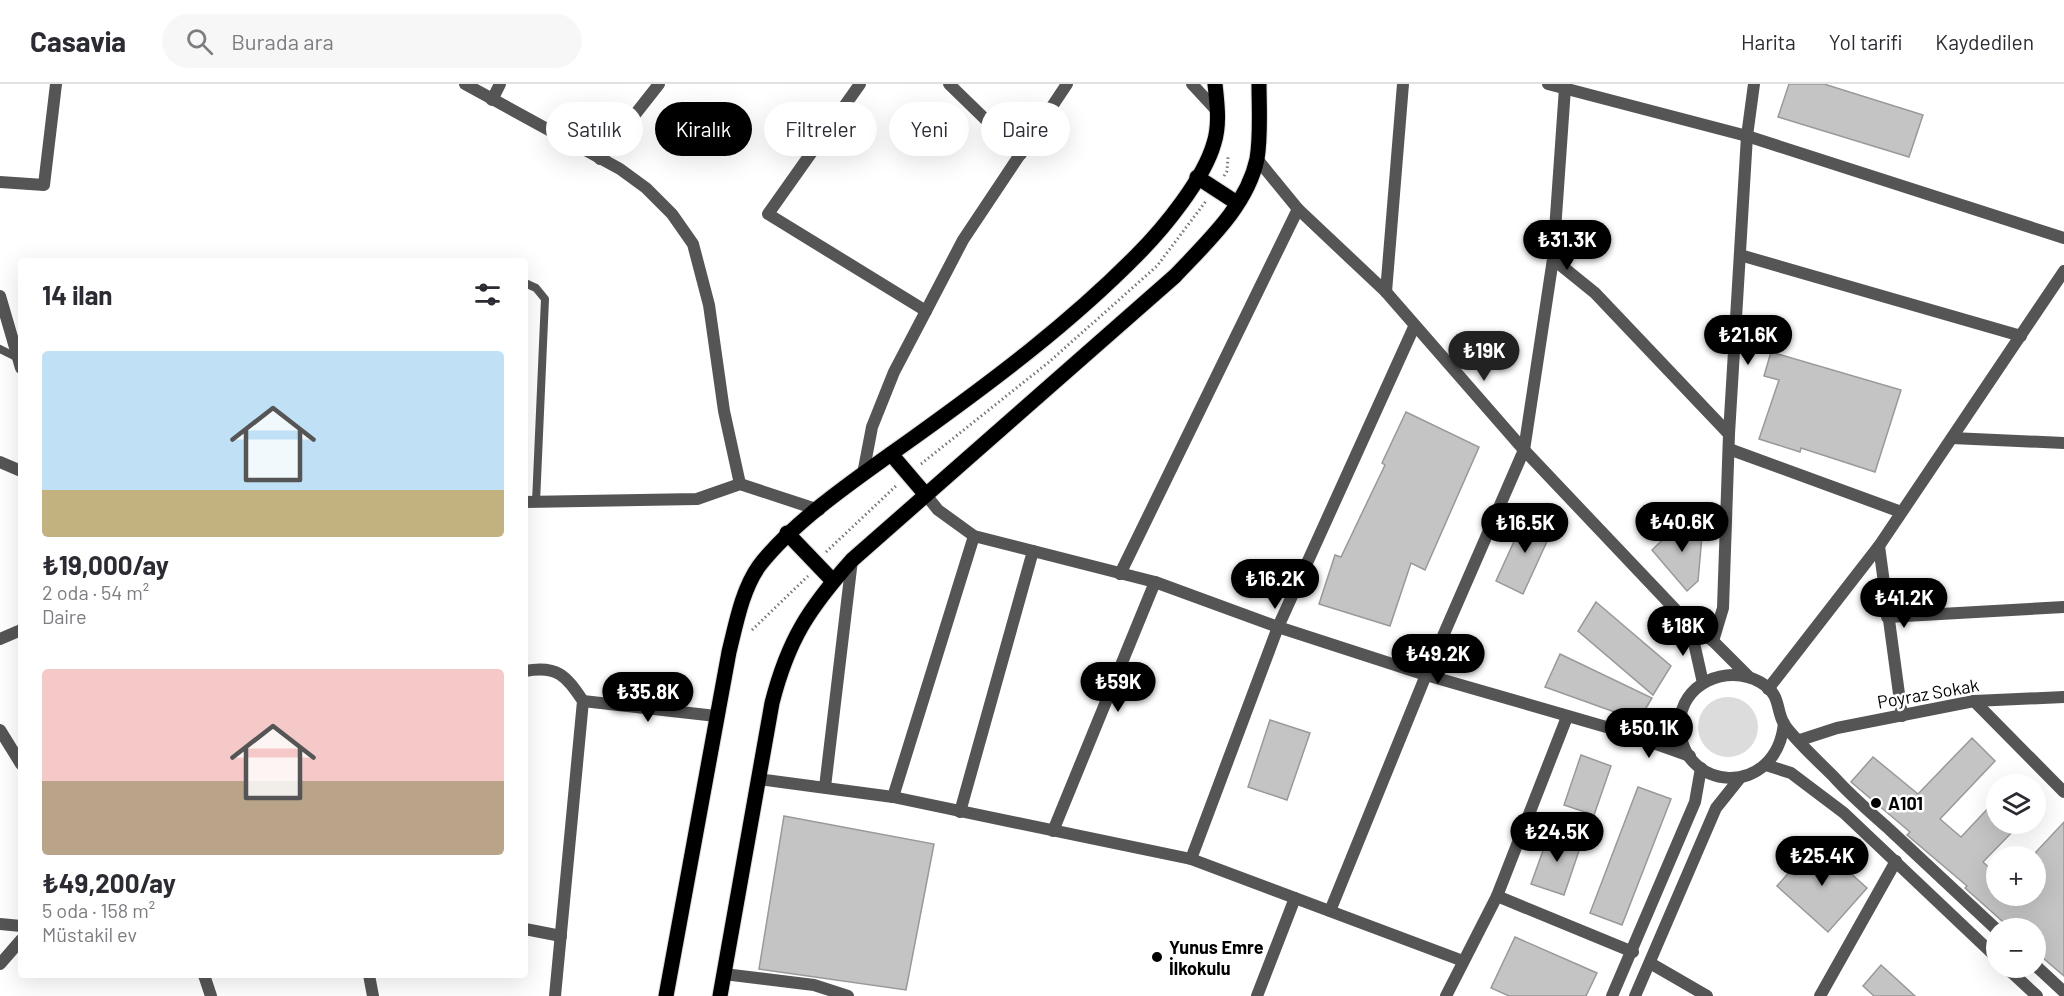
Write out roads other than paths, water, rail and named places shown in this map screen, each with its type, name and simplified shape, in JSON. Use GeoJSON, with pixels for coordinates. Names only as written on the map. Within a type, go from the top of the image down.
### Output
{"type":"FeatureCollection","features":[{"type":"Feature","properties":{"kind":"main road"},"geometry":{"type":"LineString","coordinates":[[666,996],[716,716],[739,611],[758,568],[788,533],[863,474],[1018,362],[1104,289],[1161,231],[1197,177],[1214,143],[1217,111],[1215,84]]}},
{"type":"Feature","properties":{"kind":"main road"},"geometry":{"type":"LineString","coordinates":[[720,996],[779,674],[804,620],[852,560],[1175,276],[1222,226],[1237,203],[1257,159],[1259,84]]}},
{"type":"Feature","properties":{"kind":"main road"},"geometry":{"type":"LineString","coordinates":[[1197,177],[1237,203]]}},
{"type":"Feature","properties":{"kind":"main road"},"geometry":{"type":"LineString","coordinates":[[891,454],[926,495]]}},
{"type":"Feature","properties":{"kind":"main road"},"geometry":{"type":"LineString","coordinates":[[788,533],[833,581]]}},
{"type":"Feature","properties":{"kind":"street"},"geometry":{"type":"LineString","coordinates":[[0,182],[44,185],[56,84]]}},
{"type":"Feature","properties":{"kind":"street"},"geometry":{"type":"LineString","coordinates":[[465,84],[600,159],[646,188],[672,214],[693,244],[709,304],[724,411],[740,484]]}},
{"type":"Feature","properties":{"kind":"street"},"geometry":{"type":"LineString","coordinates":[[492,99],[500,84]]}},
{"type":"Feature","properties":{"kind":"street"},"geometry":{"type":"LineString","coordinates":[[600,159],[659,84]]}},
{"type":"Feature","properties":{"kind":"street"},"geometry":{"type":"LineString","coordinates":[[860,84],[768,214],[926,310]]}},
{"type":"Feature","properties":{"kind":"street"},"geometry":{"type":"LineString","coordinates":[[949,84],[981,115]]}},
{"type":"Feature","properties":{"kind":"street"},"geometry":{"type":"LineString","coordinates":[[1055,102],[1067,84]]}},
{"type":"Feature","properties":{"kind":"street"},"geometry":{"type":"LineString","coordinates":[[1192,84],[1217,111]]}},
{"type":"Feature","properties":{"kind":"street"},"geometry":{"type":"LineString","coordinates":[[1386,292],[1404,84]]}},
{"type":"Feature","properties":{"kind":"street"},"geometry":{"type":"LineString","coordinates":[[1548,84],[1747,136],[2064,238]]}},
{"type":"Feature","properties":{"kind":"street"},"geometry":{"type":"LineString","coordinates":[[1713,641],[1723,608],[1729,434],[1747,136],[1754,84]]}},
{"type":"Feature","properties":{"kind":"street"},"geometry":{"type":"LineString","coordinates":[[1330,911],[1426,675],[1524,450],[1553,259],[1565,88]]}},
{"type":"Feature","properties":{"kind":"street"},"geometry":{"type":"LineString","coordinates":[[863,474],[872,427],[894,372],[963,240],[1020,156]]}},
{"type":"Feature","properties":{"kind":"street"},"geometry":{"type":"LineString","coordinates":[[1257,159],[1298,209],[1386,292],[1414,327],[1524,450],[1690,625],[1713,641],[1748,676],[1768,689],[1781,708],[1784,723],[1782,738],[1776,753],[1754,774],[1740,778],[1723,778],[1701,768],[1690,756],[1681,737],[1681,717],[1691,693],[1703,682],[1717,676],[1733,674],[1748,676]]}},
{"type":"Feature","properties":{"kind":"street"},"geometry":{"type":"LineString","coordinates":[[1120,574],[1298,209]]}},
{"type":"Feature","properties":{"kind":"street"},"geometry":{"type":"LineString","coordinates":[[1740,255],[2020,336]]}},
{"type":"Feature","properties":{"kind":"street"},"geometry":{"type":"LineString","coordinates":[[1553,259],[1595,293],[1729,434]]}},
{"type":"Feature","properties":{"kind":"street"},"geometry":{"type":"LineString","coordinates":[[1768,689],[1879,546],[2064,272]]}},
{"type":"Feature","properties":{"kind":"street"},"geometry":{"type":"LineString","coordinates":[[0,296],[18,359]]}},
{"type":"Feature","properties":{"kind":"street"},"geometry":{"type":"LineString","coordinates":[[1191,859],[1278,627],[1414,327]]}},
{"type":"Feature","properties":{"kind":"street"},"geometry":{"type":"LineString","coordinates":[[1952,438],[2064,443]]}},
{"type":"Feature","properties":{"kind":"street"},"geometry":{"type":"LineString","coordinates":[[1729,449],[1901,512]]}},
{"type":"Feature","properties":{"kind":"street"},"geometry":{"type":"LineString","coordinates":[[0,462],[18,470]]}},
{"type":"Feature","properties":{"kind":"street"},"geometry":{"type":"LineString","coordinates":[[531,502],[697,499],[740,484],[819,510]]}},
{"type":"Feature","properties":{"kind":"street"},"geometry":{"type":"LineString","coordinates":[[926,495],[938,510],[974,536],[1155,582],[1278,627],[1426,675],[1620,731],[1690,756]]}},
{"type":"Feature","properties":{"kind":"street"},"geometry":{"type":"LineString","coordinates":[[893,797],[974,536]]}},
{"type":"Feature","properties":{"kind":"street"},"geometry":{"type":"LineString","coordinates":[[1879,546],[1902,716]]}},
{"type":"Feature","properties":{"kind":"street"},"geometry":{"type":"LineString","coordinates":[[960,812],[1033,551]]}},
{"type":"Feature","properties":{"kind":"street"},"geometry":{"type":"LineString","coordinates":[[825,787],[852,560]]}},
{"type":"Feature","properties":{"kind":"street"},"geometry":{"type":"LineString","coordinates":[[1053,831],[1155,582]]}},
{"type":"Feature","properties":{"kind":"street"},"geometry":{"type":"LineString","coordinates":[[1887,617],[2064,607]]}},
{"type":"Feature","properties":{"kind":"street"},"geometry":{"type":"LineString","coordinates":[[1690,625],[1703,682]]}},
{"type":"Feature","properties":{"kind":"street"},"geometry":{"type":"LineString","coordinates":[[0,639],[18,631]]}},
{"type":"Feature","properties":{"kind":"street"},"geometry":{"type":"LineString","coordinates":[[528,670],[543,668],[566,676],[583,701],[555,996]]}},
{"type":"Feature","properties":{"kind":"street","name":"Poyraz Sokak"},"geometry":{"type":"LineString","coordinates":[[1800,740],[1837,728],[1974,700],[2064,697]]}},
{"type":"Feature","properties":{"kind":"street"},"geometry":{"type":"LineString","coordinates":[[1974,700],[2064,792]]}},
{"type":"Feature","properties":{"kind":"street"},"geometry":{"type":"LineString","coordinates":[[583,701],[716,716]]}},
{"type":"Feature","properties":{"kind":"street"},"geometry":{"type":"LineString","coordinates":[[1446,996],[1497,896],[1567,717]]}},
{"type":"Feature","properties":{"kind":"street"},"geometry":{"type":"LineString","coordinates":[[1620,731],[1681,717]]}},
{"type":"Feature","properties":{"kind":"street"},"geometry":{"type":"LineString","coordinates":[[1784,723],[1836,780],[1986,920]]}},
{"type":"Feature","properties":{"kind":"street"},"geometry":{"type":"LineString","coordinates":[[0,730],[18,759]]}},
{"type":"Feature","properties":{"kind":"street"},"geometry":{"type":"LineString","coordinates":[[1766,765],[1791,774],[1844,813],[1986,947]]}},
{"type":"Feature","properties":{"kind":"street"},"geometry":{"type":"LineString","coordinates":[[1612,996],[1633,952],[1695,802],[1701,768]]}},
{"type":"Feature","properties":{"kind":"street"},"geometry":{"type":"LineString","coordinates":[[1635,996],[1716,808],[1740,778]]}},
{"type":"Feature","properties":{"kind":"street"},"geometry":{"type":"LineString","coordinates":[[758,779],[893,797],[1191,859],[1463,961]]}},
{"type":"Feature","properties":{"kind":"street"},"geometry":{"type":"LineString","coordinates":[[1820,996],[1896,861]]}},
{"type":"Feature","properties":{"kind":"street"},"geometry":{"type":"LineString","coordinates":[[1497,896],[1633,952]]}},
{"type":"Feature","properties":{"kind":"street"},"geometry":{"type":"LineString","coordinates":[[1257,996],[1295,898]]}},
{"type":"Feature","properties":{"kind":"street"},"geometry":{"type":"LineString","coordinates":[[0,924],[18,926]]}},
{"type":"Feature","properties":{"kind":"street"},"geometry":{"type":"LineString","coordinates":[[528,930],[561,936]]}},
{"type":"Feature","properties":{"kind":"street"},"geometry":{"type":"LineString","coordinates":[[0,964],[18,943]]}},
{"type":"Feature","properties":{"kind":"street"},"geometry":{"type":"LineString","coordinates":[[1650,963],[1707,996]]}},
{"type":"Feature","properties":{"kind":"street"},"geometry":{"type":"LineString","coordinates":[[724,974],[814,985],[848,996]]}},
{"type":"Feature","properties":{"kind":"street"},"geometry":{"type":"LineString","coordinates":[[2046,975],[2064,992]]}},
{"type":"Feature","properties":{"kind":"street"},"geometry":{"type":"LineString","coordinates":[[209,978],[211,996]]}},
{"type":"Feature","properties":{"kind":"street"},"geometry":{"type":"LineString","coordinates":[[370,978],[373,996]]}},
{"type":"Feature","properties":{"kind":"street"},"geometry":{"type":"LineString","coordinates":[[2018,978],[2037,996]]}},
{"type":"Feature","properties":{"kind":"lane"},"geometry":{"type":"LineString","coordinates":[[528,284],[536,288],[545,299],[531,502]]}},
{"type":"Feature","properties":{"kind":"lane"},"geometry":{"type":"LineString","coordinates":[[0,349],[18,362]]}},
{"type":"Feature","properties":{"kind":"place","name":"A101"},"geometry":{"type":"Point","coordinates":[1876,803]}},
{"type":"Feature","properties":{"kind":"place","name":"Yunus Emre İlkokulu"},"geometry":{"type":"Point","coordinates":[1157,957]}}]}
